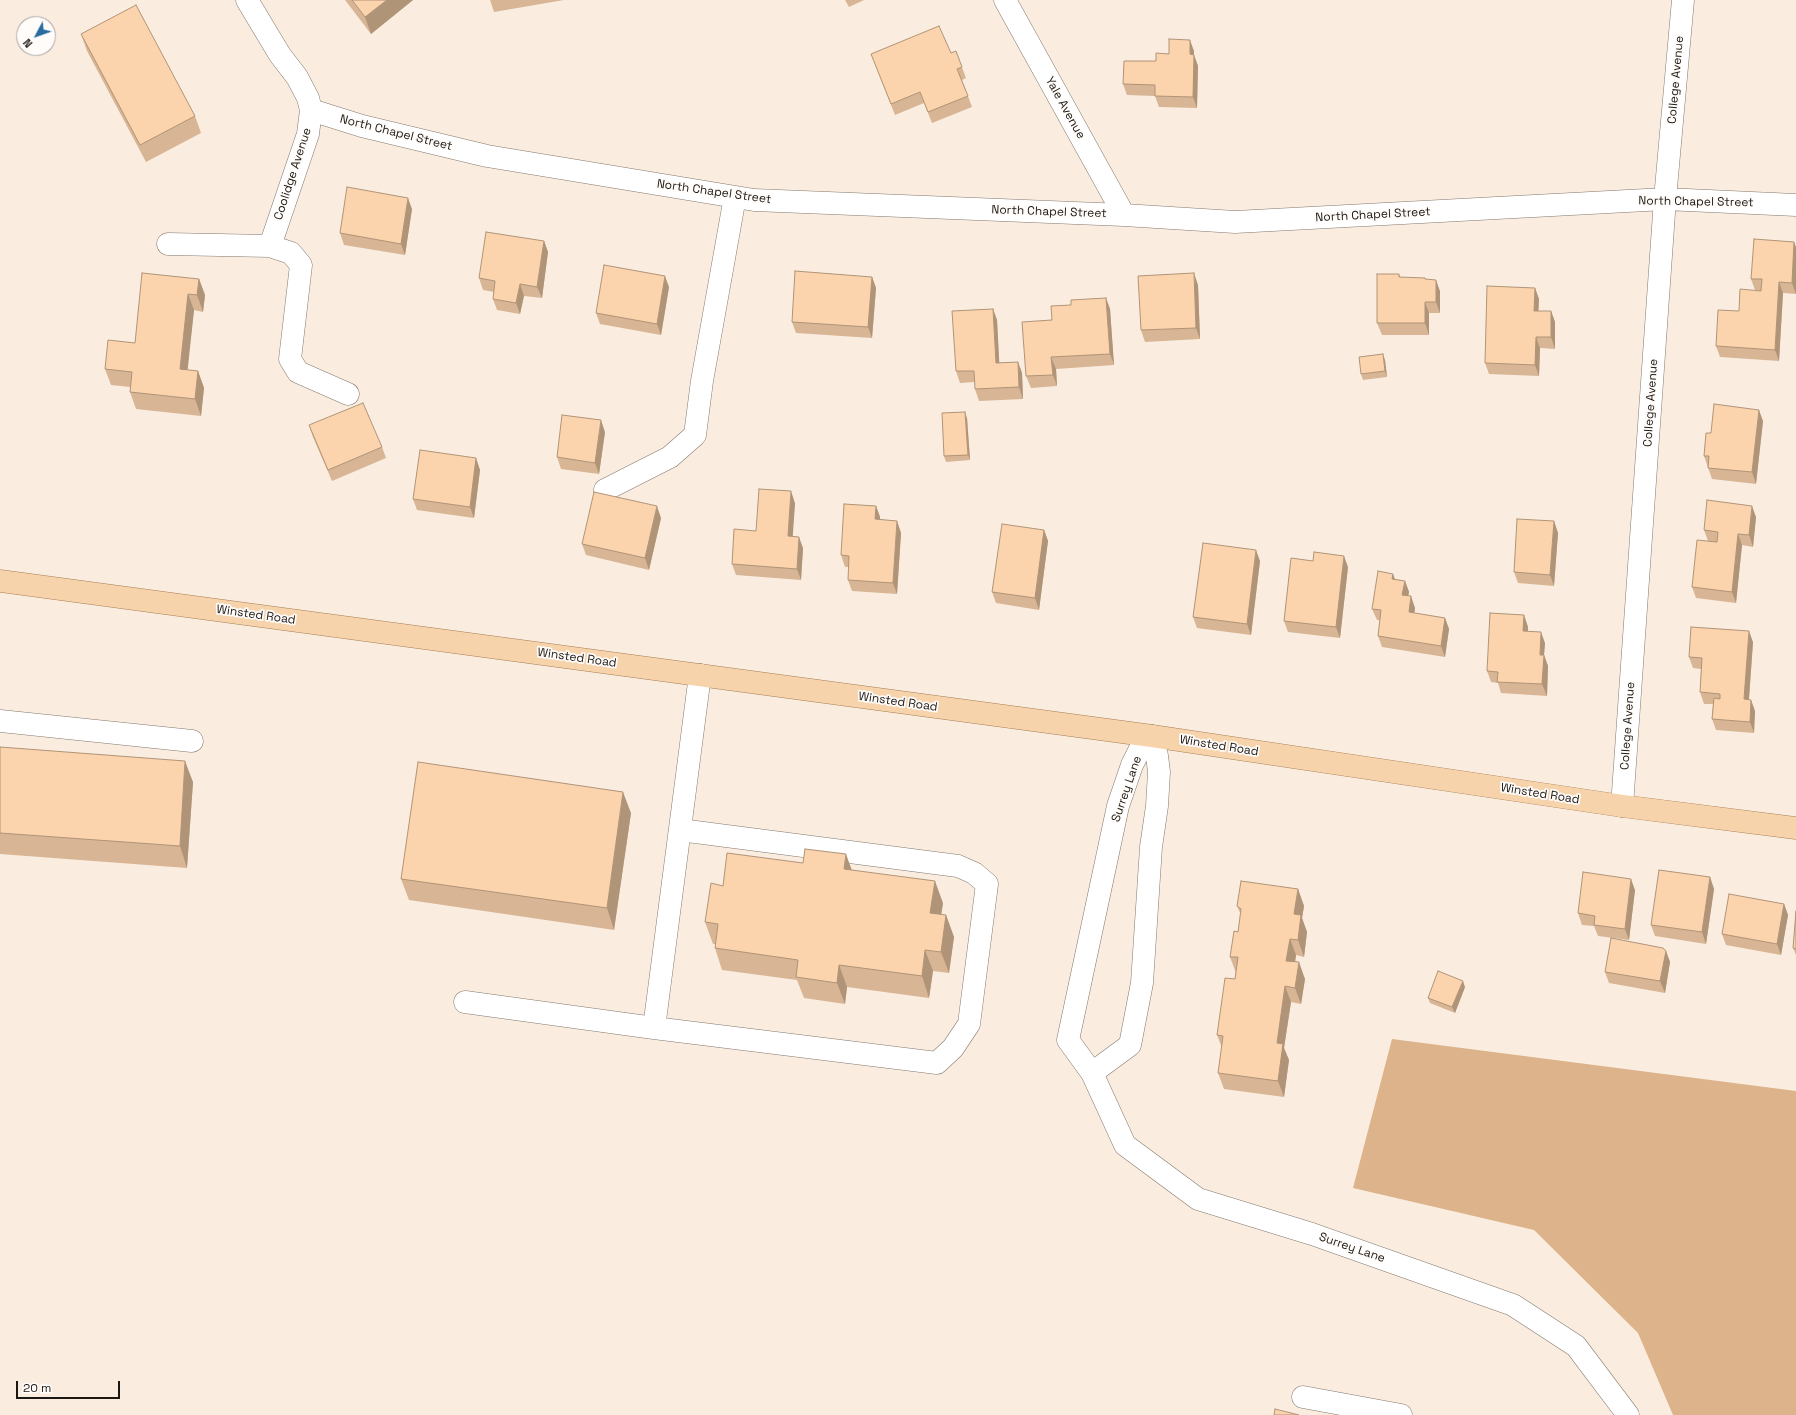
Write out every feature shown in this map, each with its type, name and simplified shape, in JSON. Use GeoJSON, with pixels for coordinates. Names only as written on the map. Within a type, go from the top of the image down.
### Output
{"type":"FeatureCollection","features":[{"type":"Feature","properties":{"kind":"main road","name":"Winsted Road"},"geometry":{"type":"LineString","coordinates":[[0,581],[1152,736],[1622,806],[1796,828]]}},
{"type":"Feature","properties":{"kind":"street","name":"Coolidge Avenue"},"geometry":{"type":"LineString","coordinates":[[247,0],[280,55],[297,77],[308,98],[311,110],[308,134],[270,246]]}},
{"type":"Feature","properties":{"kind":"street","name":"Yale Avenue"},"geometry":{"type":"LineString","coordinates":[[1005,0],[1124,215]]}},
{"type":"Feature","properties":{"kind":"street","name":"College Avenue"},"geometry":{"type":"LineString","coordinates":[[1622,806],[1665,199],[1683,0]]}},
{"type":"Feature","properties":{"kind":"street","name":"North Chapel Street"},"geometry":{"type":"LineString","coordinates":[[311,110],[362,126],[487,156],[754,200],[1124,215],[1235,222],[1665,199],[1796,205]]}},
{"type":"Feature","properties":{"kind":"street"},"geometry":{"type":"LineString","coordinates":[[605,490],[670,457],[695,435],[702,381],[735,197]]}},
{"type":"Feature","properties":{"kind":"street"},"geometry":{"type":"LineString","coordinates":[[168,244],[270,246],[291,253],[300,266],[290,359],[298,372],[348,394]]}},
{"type":"Feature","properties":{"kind":"street"},"geometry":{"type":"LineString","coordinates":[[654,1028],[700,675]]}},
{"type":"Feature","properties":{"kind":"street"},"geometry":{"type":"LineString","coordinates":[[0,721],[192,741]]}},
{"type":"Feature","properties":{"kind":"street","name":"Surrey Lane"},"geometry":{"type":"LineString","coordinates":[[1092,1073],[1130,1045],[1142,983],[1151,847],[1157,806],[1159,772],[1152,736]]}},
{"type":"Feature","properties":{"kind":"street","name":"Surrey Lane"},"geometry":{"type":"LineString","coordinates":[[1152,736],[1140,749],[1132,765],[1118,806],[1068,1040],[1092,1073],[1125,1145],[1198,1199],[1312,1234],[1513,1305],[1576,1346],[1628,1415]]}},
{"type":"Feature","properties":{"kind":"street"},"geometry":{"type":"LineString","coordinates":[[465,1002],[654,1028],[936,1063],[953,1048],[969,1024],[987,884],[974,873],[958,866],[680,830]]}},
{"type":"Feature","properties":{"kind":"street"},"geometry":{"type":"LineString","coordinates":[[1303,1397],[1401,1415]]}},
{"type":"Feature","properties":{"kind":"shaded area"},"geometry":{"type":"Polygon","coordinates":[[[1392,1039],[1796,1091],[1796,1415],[1673,1415],[1638,1333],[1534,1230],[1353,1188],[1392,1039]]]}},
{"type":"Feature","properties":{"kind":"building"},"geometry":{"type":"Polygon","coordinates":[[[352,0],[387,0],[365,17],[352,0]]]}},
{"type":"Feature","properties":{"kind":"building"},"geometry":{"type":"Polygon","coordinates":[[[136,5],[195,116],[140,145],[81,34],[136,5]]]}},
{"type":"Feature","properties":{"kind":"building"},"geometry":{"type":"Polygon","coordinates":[[[939,26],[951,53],[956,51],[962,67],[957,69],[968,96],[928,112],[920,92],[891,104],[871,54],[939,26]]]}},
{"type":"Feature","properties":{"kind":"building"},"geometry":{"type":"Polygon","coordinates":[[[1169,39],[1190,40],[1190,54],[1194,55],[1193,97],[1155,96],[1155,85],[1123,84],[1124,61],[1156,61],[1156,53],[1169,54],[1169,39]]]}},
{"type":"Feature","properties":{"kind":"building"},"geometry":{"type":"Polygon","coordinates":[[[347,187],[408,198],[401,244],[340,233],[347,187]]]}},
{"type":"Feature","properties":{"kind":"building"},"geometry":{"type":"Polygon","coordinates":[[[486,232],[544,241],[537,287],[520,284],[516,303],[493,299],[495,281],[479,278],[486,232]]]}},
{"type":"Feature","properties":{"kind":"building"},"geometry":{"type":"Polygon","coordinates":[[[1754,239],[1794,242],[1792,283],[1779,282],[1775,350],[1716,346],[1718,310],[1739,311],[1740,289],[1761,291],[1762,279],[1751,279],[1754,239]]]}},
{"type":"Feature","properties":{"kind":"building"},"geometry":{"type":"Polygon","coordinates":[[[604,265],[665,276],[657,324],[596,313],[604,265]]]}},
{"type":"Feature","properties":{"kind":"building"},"geometry":{"type":"Polygon","coordinates":[[[795,271],[872,277],[868,327],[792,322],[795,271]]]}},
{"type":"Feature","properties":{"kind":"building"},"geometry":{"type":"Polygon","coordinates":[[[142,273],[199,279],[197,295],[188,294],[180,369],[198,371],[195,399],[130,392],[132,372],[105,369],[108,340],[135,343],[142,273]]]}},
{"type":"Feature","properties":{"kind":"building"},"geometry":{"type":"Polygon","coordinates":[[[1194,273],[1196,328],[1141,330],[1138,276],[1194,273]]]}},
{"type":"Feature","properties":{"kind":"building"},"geometry":{"type":"Polygon","coordinates":[[[1377,274],[1399,274],[1399,277],[1436,280],[1436,302],[1425,302],[1425,323],[1377,323],[1377,274]]]}},
{"type":"Feature","properties":{"kind":"building"},"geometry":{"type":"Polygon","coordinates":[[[1487,286],[1535,288],[1534,311],[1551,311],[1551,337],[1536,337],[1535,365],[1485,363],[1487,286]]]}},
{"type":"Feature","properties":{"kind":"building"},"geometry":{"type":"Polygon","coordinates":[[[1106,298],[1110,354],[1051,357],[1053,375],[1026,376],[1022,322],[1052,320],[1051,306],[1071,305],[1071,300],[1106,298]]]}},
{"type":"Feature","properties":{"kind":"building"},"geometry":{"type":"Polygon","coordinates":[[[993,309],[996,363],[1018,362],[1019,387],[975,389],[974,371],[956,371],[952,311],[993,309]]]}},
{"type":"Feature","properties":{"kind":"building"},"geometry":{"type":"Polygon","coordinates":[[[1383,354],[1385,371],[1361,374],[1359,357],[1383,354]]]}},
{"type":"Feature","properties":{"kind":"building"},"geometry":{"type":"Polygon","coordinates":[[[363,403],[382,447],[328,470],[309,425],[363,403]]]}},
{"type":"Feature","properties":{"kind":"building"},"geometry":{"type":"Polygon","coordinates":[[[1714,404],[1759,410],[1752,472],[1708,468],[1709,456],[1704,456],[1706,433],[1711,433],[1714,404]]]}},
{"type":"Feature","properties":{"kind":"building"},"geometry":{"type":"Polygon","coordinates":[[[965,412],[968,455],[944,456],[942,413],[965,412]]]}},
{"type":"Feature","properties":{"kind":"building"},"geometry":{"type":"Polygon","coordinates":[[[562,415],[601,420],[595,463],[557,457],[562,415]]]}},
{"type":"Feature","properties":{"kind":"building"},"geometry":{"type":"Polygon","coordinates":[[[420,450],[476,458],[470,507],[413,499],[420,450]]]}},
{"type":"Feature","properties":{"kind":"building"},"geometry":{"type":"Polygon","coordinates":[[[759,489],[791,491],[788,536],[799,537],[797,569],[732,564],[734,529],[756,531],[759,489]]]}},
{"type":"Feature","properties":{"kind":"building"},"geometry":{"type":"Polygon","coordinates":[[[594,492],[657,506],[645,558],[582,544],[594,492]]]}},
{"type":"Feature","properties":{"kind":"building"},"geometry":{"type":"Polygon","coordinates":[[[1707,500],[1752,506],[1749,535],[1738,534],[1732,592],[1692,587],[1697,540],[1717,542],[1718,532],[1704,530],[1707,500]]]}},
{"type":"Feature","properties":{"kind":"building"},"geometry":{"type":"Polygon","coordinates":[[[844,504],[876,506],[875,519],[897,521],[893,583],[848,580],[849,556],[841,555],[844,504]]]}},
{"type":"Feature","properties":{"kind":"building"},"geometry":{"type":"Polygon","coordinates":[[[1517,519],[1554,521],[1550,575],[1514,572],[1517,519]]]}},
{"type":"Feature","properties":{"kind":"building"},"geometry":{"type":"Polygon","coordinates":[[[1002,524],[1044,530],[1035,598],[992,592],[1002,524]]]}},
{"type":"Feature","properties":{"kind":"building"},"geometry":{"type":"Polygon","coordinates":[[[1203,543],[1256,550],[1247,624],[1193,617],[1203,543]]]}},
{"type":"Feature","properties":{"kind":"building"},"geometry":{"type":"Polygon","coordinates":[[[1314,552],[1344,556],[1336,627],[1284,621],[1291,558],[1313,561],[1314,552]]]}},
{"type":"Feature","properties":{"kind":"building"},"geometry":{"type":"Polygon","coordinates":[[[1378,571],[1393,574],[1392,579],[1405,581],[1402,595],[1411,596],[1409,612],[1445,618],[1441,646],[1378,636],[1381,610],[1372,609],[1378,571]]]}},
{"type":"Feature","properties":{"kind":"building"},"geometry":{"type":"Polygon","coordinates":[[[1490,613],[1524,615],[1523,631],[1541,632],[1540,655],[1544,655],[1542,684],[1497,682],[1498,672],[1487,671],[1490,613]]]}},
{"type":"Feature","properties":{"kind":"building"},"geometry":{"type":"Polygon","coordinates":[[[1691,627],[1749,631],[1744,699],[1751,700],[1750,722],[1712,719],[1714,698],[1720,699],[1720,694],[1700,692],[1702,658],[1689,657],[1691,627]]]}},
{"type":"Feature","properties":{"kind":"building"},"geometry":{"type":"Polygon","coordinates":[[[0,747],[185,761],[180,846],[0,833],[0,747]]]}},
{"type":"Feature","properties":{"kind":"building"},"geometry":{"type":"Polygon","coordinates":[[[418,762],[623,792],[607,908],[401,879],[418,762]]]}},
{"type":"Feature","properties":{"kind":"building"},"geometry":{"type":"Polygon","coordinates":[[[805,849],[846,854],[844,869],[935,881],[930,913],[946,915],[941,952],[925,950],[922,976],[839,965],[837,983],[796,977],[798,960],[715,948],[718,924],[705,922],[711,883],[723,886],[727,853],[803,863],[805,849]]]}},
{"type":"Feature","properties":{"kind":"building"},"geometry":{"type":"Polygon","coordinates":[[[1659,870],[1710,877],[1702,932],[1651,925],[1659,870]]]}},
{"type":"Feature","properties":{"kind":"building"},"geometry":{"type":"Polygon","coordinates":[[[1583,872],[1631,879],[1625,929],[1594,925],[1595,916],[1578,913],[1583,872]]]}},
{"type":"Feature","properties":{"kind":"building"},"geometry":{"type":"Polygon","coordinates":[[[1241,881],[1298,889],[1294,914],[1301,915],[1298,940],[1290,939],[1286,961],[1299,962],[1295,988],[1285,986],[1277,1043],[1283,1044],[1278,1081],[1218,1073],[1223,1036],[1217,1035],[1225,978],[1235,979],[1238,957],[1230,957],[1234,931],[1238,932],[1241,909],[1237,906],[1241,881]]]}},
{"type":"Feature","properties":{"kind":"building"},"geometry":{"type":"Polygon","coordinates":[[[1729,894],[1784,904],[1777,944],[1722,934],[1729,894]]]}},
{"type":"Feature","properties":{"kind":"building"},"geometry":{"type":"Polygon","coordinates":[[[1796,911],[1796,949],[1793,948],[1796,911]]]}},
{"type":"Feature","properties":{"kind":"building"},"geometry":{"type":"Polygon","coordinates":[[[1611,938],[1663,948],[1666,951],[1660,981],[1605,972],[1611,938]]]}},
{"type":"Feature","properties":{"kind":"building"},"geometry":{"type":"Polygon","coordinates":[[[1438,971],[1463,981],[1452,1007],[1428,998],[1438,971]]]}},
{"type":"Feature","properties":{"kind":"building"},"geometry":{"type":"Polygon","coordinates":[[[1275,1409],[1299,1415],[1274,1415],[1275,1409]]]}}]}
